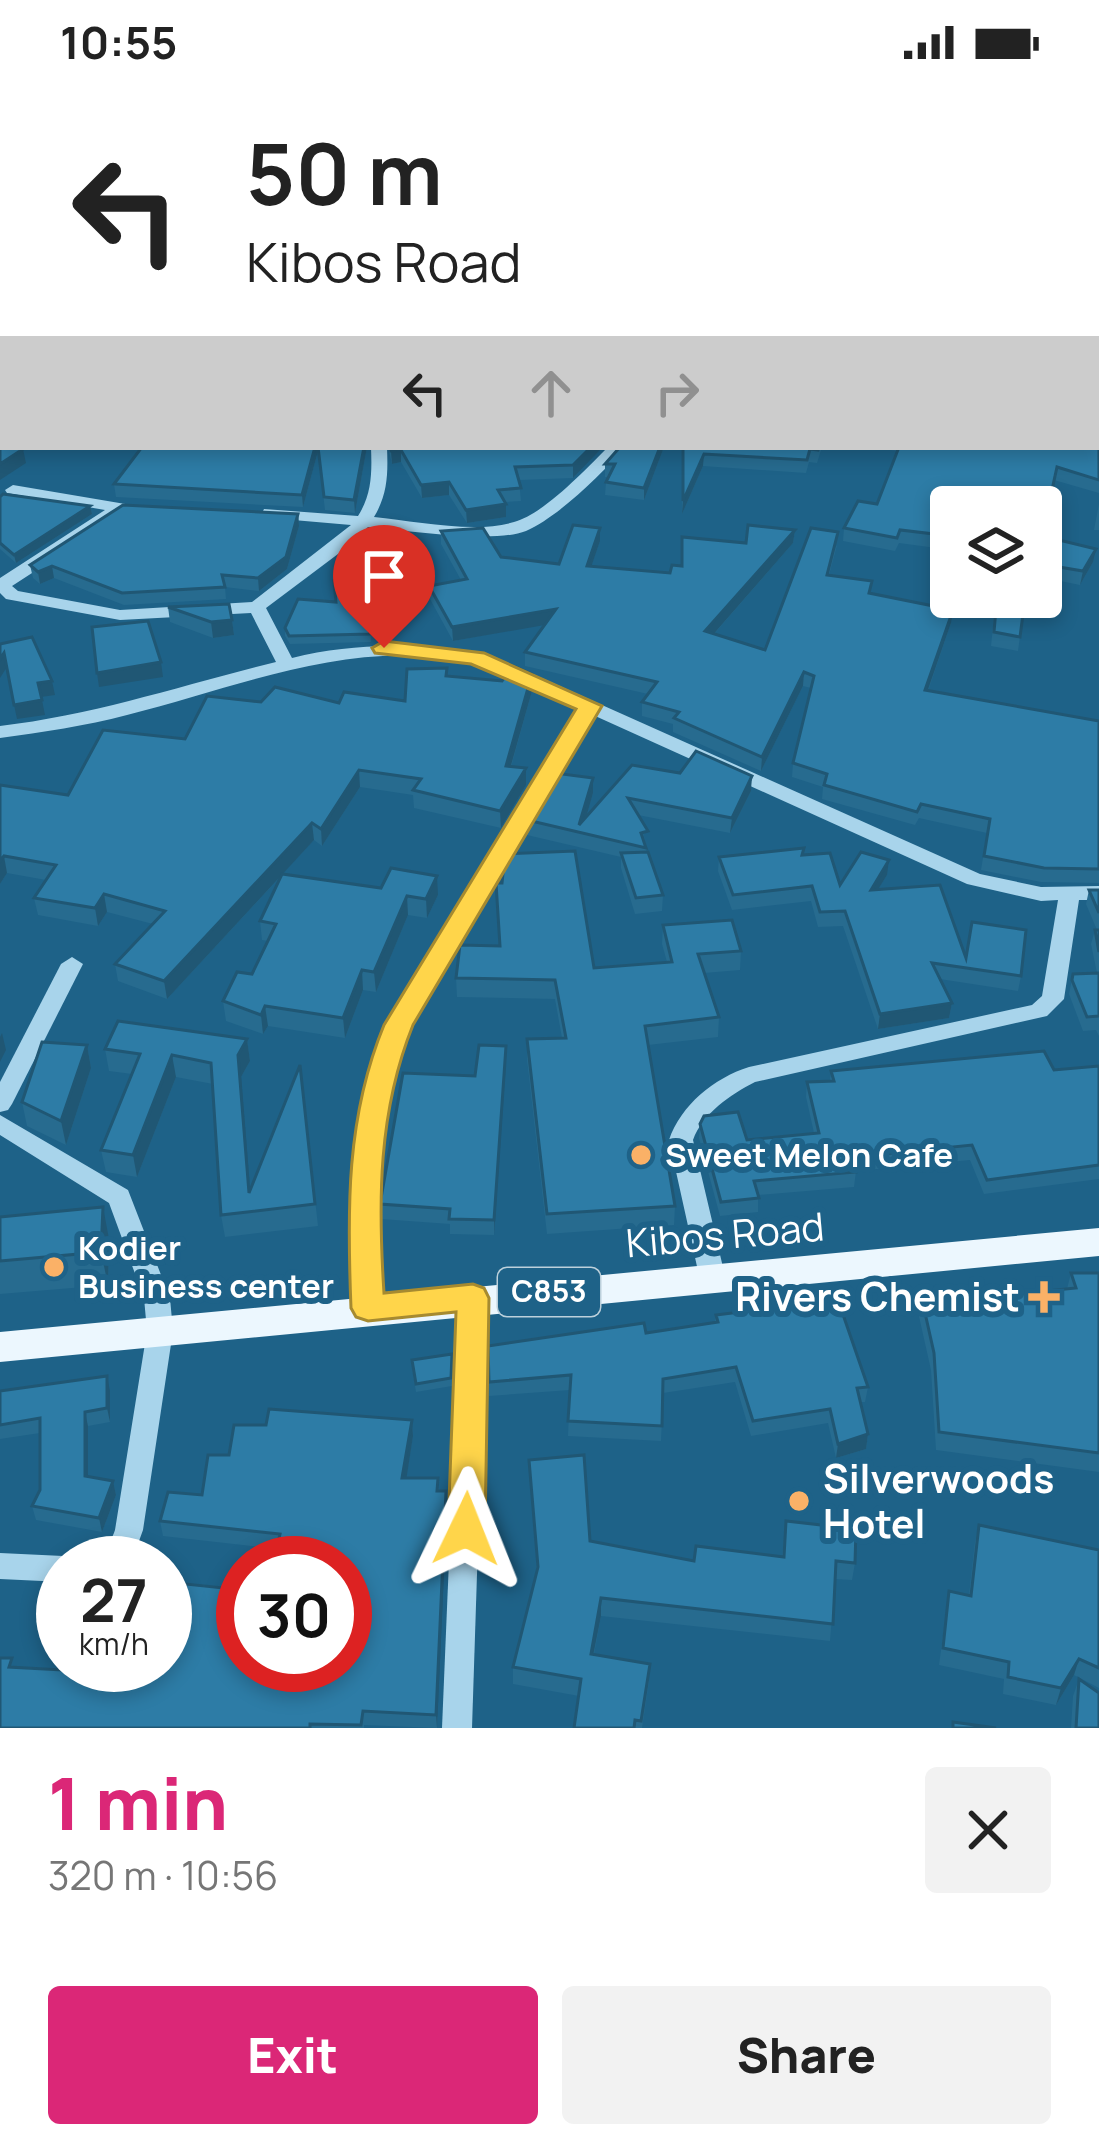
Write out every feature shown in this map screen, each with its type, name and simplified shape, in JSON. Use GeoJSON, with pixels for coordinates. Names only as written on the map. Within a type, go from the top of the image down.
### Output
{"type":"FeatureCollection","features":[{"type":"Feature","properties":{"kind":"main road","name":"Kibos Road"},"geometry":{"type":"LineString","coordinates":[[0,1347],[368,1308],[1099,1242]]}},
{"type":"Feature","properties":{"kind":"street"},"geometry":{"type":"LineString","coordinates":[[117,510],[1,585],[13,595],[120,615],[257,607],[365,525],[380,495],[379,450]]}},
{"type":"Feature","properties":{"kind":"street"},"geometry":{"type":"LineString","coordinates":[[260,512],[469,531],[520,526],[572,492],[614,450]]}},
{"type":"Feature","properties":{"kind":"street"},"geometry":{"type":"LineString","coordinates":[[14,490],[117,510],[167,513]]}},
{"type":"Feature","properties":{"kind":"street"},"geometry":{"type":"LineString","coordinates":[[257,607],[286,664]]}},
{"type":"Feature","properties":{"kind":"street"},"geometry":{"type":"LineString","coordinates":[[0,732],[112,718],[286,664],[363,649],[455,654],[493,663],[974,878],[1013,890],[1099,893]]}},
{"type":"Feature","properties":{"kind":"street"},"geometry":{"type":"LineString","coordinates":[[368,1308],[364,1175],[379,1073],[398,1025],[590,706]]}},
{"type":"Feature","properties":{"kind":"street"},"geometry":{"type":"LineString","coordinates":[[712,1280],[681,1140],[686,1125],[735,1081],[748,1076],[1039,1011],[1053,999],[1070,894]]}},
{"type":"Feature","properties":{"kind":"street"},"geometry":{"type":"LineString","coordinates":[[0,1104],[73,964]]}},
{"type":"Feature","properties":{"kind":"street"},"geometry":{"type":"LineString","coordinates":[[0,1124],[119,1197],[157,1298],[160,1331],[127,1536]]}},
{"type":"Feature","properties":{"kind":"street"},"geometry":{"type":"LineString","coordinates":[[457,1728],[473,1298]]}},
{"type":"Feature","properties":{"kind":"street"},"geometry":{"type":"LineString","coordinates":[[0,1566],[36,1568]]}},
{"type":"Feature","properties":{"kind":"building"},"geometry":{"type":"Polygon","coordinates":[[[0,450],[21,450],[0,464],[0,450]]]}},
{"type":"Feature","properties":{"kind":"building"},"geometry":{"type":"Polygon","coordinates":[[[140,450],[314,450],[302,495],[114,484],[140,450]]]}},
{"type":"Feature","properties":{"kind":"building"},"geometry":{"type":"Polygon","coordinates":[[[318,450],[363,450],[354,500],[324,497],[318,450]]]}},
{"type":"Feature","properties":{"kind":"building"},"geometry":{"type":"Polygon","coordinates":[[[401,450],[588,450],[573,465],[515,467],[521,488],[498,490],[506,504],[466,510],[449,482],[421,485],[401,450]]]}},
{"type":"Feature","properties":{"kind":"building"},"geometry":{"type":"Polygon","coordinates":[[[617,450],[659,450],[644,488],[606,482],[615,464],[605,464],[617,450]]]}},
{"type":"Feature","properties":{"kind":"building"},"geometry":{"type":"Polygon","coordinates":[[[683,450],[810,450],[807,460],[704,454],[683,501],[683,450]]]}},
{"type":"Feature","properties":{"kind":"building"},"geometry":{"type":"Polygon","coordinates":[[[898,450],[1099,450],[1099,480],[1057,467],[1053,486],[930,486],[930,534],[900,530],[897,538],[844,528],[858,501],[877,504],[898,450]]]}},
{"type":"Feature","properties":{"kind":"building"},"geometry":{"type":"Polygon","coordinates":[[[3,494],[90,506],[14,555],[0,543],[3,494]]]}},
{"type":"Feature","properties":{"kind":"building"},"geometry":{"type":"Polygon","coordinates":[[[123,505],[298,514],[286,557],[258,578],[222,575],[225,587],[122,593],[52,566],[38,572],[30,565],[123,505]]]}},
{"type":"Feature","properties":{"kind":"building"},"geometry":{"type":"Polygon","coordinates":[[[573,525],[600,528],[587,566],[670,573],[672,565],[682,566],[682,537],[746,543],[748,525],[795,530],[705,631],[765,650],[811,528],[838,532],[827,575],[872,581],[869,593],[930,605],[930,618],[950,618],[925,690],[1099,721],[1099,869],[1044,868],[984,856],[990,819],[921,804],[917,812],[824,785],[827,774],[793,763],[814,676],[804,672],[762,757],[674,718],[679,712],[642,702],[657,682],[525,652],[556,609],[452,627],[429,586],[467,579],[441,531],[483,528],[501,557],[559,564],[573,525]]]}},
{"type":"Feature","properties":{"kind":"building"},"geometry":{"type":"Polygon","coordinates":[[[1062,541],[1096,549],[1083,571],[1062,568],[1062,541]]]}},
{"type":"Feature","properties":{"kind":"building"},"geometry":{"type":"Polygon","coordinates":[[[368,580],[370,634],[289,636],[285,628],[298,599],[336,602],[334,581],[368,580]]]}},
{"type":"Feature","properties":{"kind":"building"},"geometry":{"type":"Polygon","coordinates":[[[229,604],[232,620],[211,622],[168,607],[229,604]]]}},
{"type":"Feature","properties":{"kind":"building"},"geometry":{"type":"Polygon","coordinates":[[[995,618],[1022,618],[1020,637],[994,632],[995,618]]]}},
{"type":"Feature","properties":{"kind":"building"},"geometry":{"type":"Polygon","coordinates":[[[148,621],[161,662],[97,673],[92,627],[148,621]]]}},
{"type":"Feature","properties":{"kind":"building"},"geometry":{"type":"Polygon","coordinates":[[[32,637],[52,681],[38,683],[42,700],[14,705],[0,644],[32,637]]]}},
{"type":"Feature","properties":{"kind":"building"},"geometry":{"type":"Polygon","coordinates":[[[513,666],[532,674],[506,766],[526,768],[500,811],[413,790],[421,779],[359,770],[321,829],[312,823],[164,981],[115,964],[165,911],[104,894],[95,908],[34,898],[56,865],[4,856],[0,861],[0,785],[68,795],[103,730],[185,739],[207,696],[261,702],[275,687],[339,703],[344,692],[405,701],[407,669],[447,668],[446,676],[502,681],[513,666]]]}},
{"type":"Feature","properties":{"kind":"building"},"geometry":{"type":"Polygon","coordinates":[[[696,751],[752,776],[732,818],[628,798],[648,831],[641,833],[646,848],[527,820],[555,773],[593,778],[579,825],[632,765],[680,773],[696,751]]]}},
{"type":"Feature","properties":{"kind":"building"},"geometry":{"type":"Polygon","coordinates":[[[804,848],[802,855],[830,853],[840,885],[861,852],[889,860],[871,890],[940,885],[966,958],[972,922],[1026,930],[1021,976],[932,963],[952,1003],[880,1014],[845,911],[820,912],[812,886],[733,895],[719,857],[804,848]]]}},
{"type":"Feature","properties":{"kind":"building"},"geometry":{"type":"Polygon","coordinates":[[[575,851],[594,968],[672,962],[663,925],[732,920],[741,951],[698,954],[719,1017],[645,1026],[675,1206],[547,1214],[527,1039],[566,1038],[555,980],[456,978],[460,945],[500,946],[496,883],[502,883],[505,854],[575,851]]]}},
{"type":"Feature","properties":{"kind":"building"},"geometry":{"type":"Polygon","coordinates":[[[648,852],[663,895],[636,898],[621,853],[648,852]]]}},
{"type":"Feature","properties":{"kind":"building"},"geometry":{"type":"Polygon","coordinates":[[[391,868],[437,876],[426,899],[407,896],[374,972],[362,970],[343,1018],[265,1006],[261,1015],[223,1001],[237,972],[252,974],[276,924],[260,921],[282,874],[381,888],[391,868]]]}},
{"type":"Feature","properties":{"kind":"building"},"geometry":{"type":"Polygon","coordinates":[[[1089,890],[1099,890],[1099,913],[1089,890]]]}},
{"type":"Feature","properties":{"kind":"building"},"geometry":{"type":"Polygon","coordinates":[[[1099,973],[1099,1016],[1087,1017],[1073,974],[1099,973]]]}},
{"type":"Feature","properties":{"kind":"building"},"geometry":{"type":"Polygon","coordinates":[[[118,1021],[247,1039],[238,1055],[249,1193],[300,1065],[315,1204],[221,1215],[211,1063],[172,1055],[133,1155],[101,1150],[140,1054],[105,1049],[118,1021]]]}},
{"type":"Feature","properties":{"kind":"building"},"geometry":{"type":"Polygon","coordinates":[[[42,1042],[87,1045],[61,1121],[22,1102],[42,1042]]]}},
{"type":"Feature","properties":{"kind":"building"},"geometry":{"type":"Polygon","coordinates":[[[479,1045],[506,1046],[494,1220],[449,1219],[450,1209],[380,1204],[403,1073],[475,1076],[479,1045]]]}},
{"type":"Feature","properties":{"kind":"building"},"geometry":{"type":"Polygon","coordinates":[[[1044,1051],[1054,1070],[1099,1066],[1099,1165],[987,1180],[972,1145],[853,1157],[856,1172],[754,1181],[759,1198],[721,1202],[700,1124],[704,1116],[738,1112],[747,1140],[819,1133],[807,1082],[834,1081],[831,1071],[1044,1051]]]}},
{"type":"Feature","properties":{"kind":"building"},"geometry":{"type":"Polygon","coordinates":[[[103,1207],[101,1252],[0,1261],[0,1217],[103,1207]]]}},
{"type":"Feature","properties":{"kind":"building"},"geometry":{"type":"Polygon","coordinates":[[[1071,1273],[1099,1273],[1099,1453],[939,1432],[934,1353],[921,1295],[966,1299],[1076,1288],[1071,1273]]]}},
{"type":"Feature","properties":{"kind":"building"},"geometry":{"type":"Polygon","coordinates":[[[838,1300],[868,1387],[857,1388],[868,1434],[838,1444],[830,1409],[753,1421],[736,1367],[663,1379],[662,1426],[568,1421],[571,1375],[489,1382],[488,1346],[644,1323],[646,1333],[718,1322],[716,1315],[838,1300]]]}},
{"type":"Feature","properties":{"kind":"building"},"geometry":{"type":"Polygon","coordinates":[[[452,1354],[451,1378],[416,1384],[412,1360],[452,1354]]]}},
{"type":"Feature","properties":{"kind":"building"},"geometry":{"type":"Polygon","coordinates":[[[107,1376],[107,1408],[85,1412],[85,1476],[113,1481],[99,1518],[32,1506],[40,1490],[40,1418],[0,1425],[0,1391],[107,1376]]]}},
{"type":"Feature","properties":{"kind":"building"},"geometry":{"type":"Polygon","coordinates":[[[269,1409],[412,1420],[402,1478],[438,1478],[437,1491],[446,1491],[436,1715],[363,1711],[361,1725],[310,1724],[310,1728],[0,1728],[0,1658],[12,1658],[9,1667],[36,1669],[36,1692],[192,1692],[192,1585],[216,1587],[216,1692],[372,1692],[372,1536],[280,1536],[160,1521],[168,1492],[202,1495],[208,1455],[229,1455],[234,1425],[266,1425],[269,1409]]]}},
{"type":"Feature","properties":{"kind":"building"},"geometry":{"type":"Polygon","coordinates":[[[584,1455],[590,1541],[694,1561],[696,1546],[784,1557],[786,1521],[856,1529],[855,1563],[836,1561],[833,1624],[601,1598],[591,1654],[650,1664],[641,1721],[635,1720],[634,1728],[574,1728],[581,1679],[513,1667],[538,1567],[529,1460],[584,1455]]]}},
{"type":"Feature","properties":{"kind":"building"},"geometry":{"type":"Polygon","coordinates":[[[979,1525],[1099,1550],[1099,1668],[1079,1659],[1061,1688],[1008,1677],[1009,1662],[943,1648],[949,1591],[971,1596],[979,1525]]]}},
{"type":"Feature","properties":{"kind":"building"},"geometry":{"type":"Polygon","coordinates":[[[1079,1679],[1099,1693],[1099,1728],[1076,1728],[1079,1679]]]}},
{"type":"Feature","properties":{"kind":"building"},"geometry":{"type":"Polygon","coordinates":[[[953,1722],[996,1728],[953,1728],[953,1722]]]}},
{"type":"Feature","properties":{"kind":"place","name":"Sweet Melon Cafe"},"geometry":{"type":"Point","coordinates":[641,1155]}},
{"type":"Feature","properties":{"kind":"place","name":"Kodier Business center"},"geometry":{"type":"Point","coordinates":[54,1267]}},
{"type":"Feature","properties":{"kind":"place","name":"Rivers Chemist"},"geometry":{"type":"Point","coordinates":[1044,1297]}},
{"type":"Feature","properties":{"kind":"place","name":"Silverwoods Hotel"},"geometry":{"type":"Point","coordinates":[799,1501]}},
{"type":"Feature","properties":{"kind":"route"},"geometry":{"type":"LineString","coordinates":[[384,648],[455,654],[493,663],[590,706],[398,1025],[379,1073],[371,1120],[363,1210],[368,1308],[473,1298],[466,1529]]}}]}
